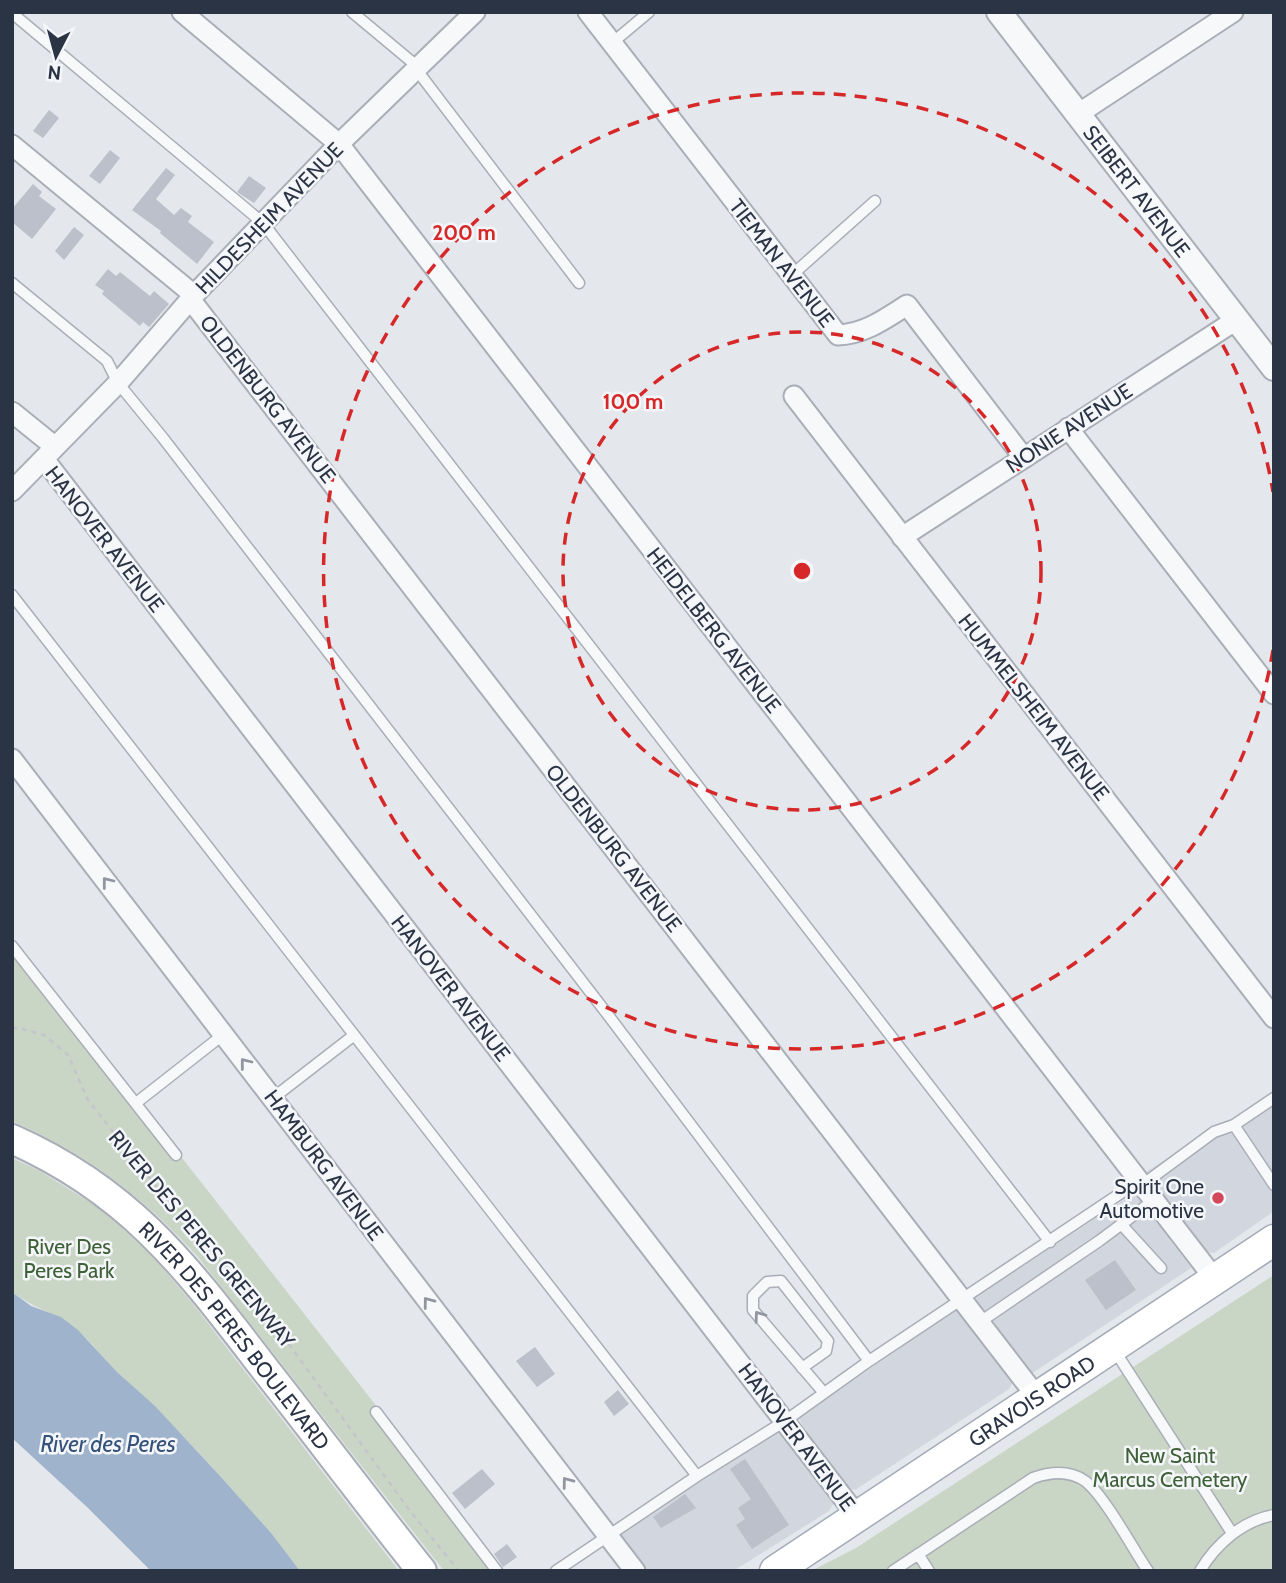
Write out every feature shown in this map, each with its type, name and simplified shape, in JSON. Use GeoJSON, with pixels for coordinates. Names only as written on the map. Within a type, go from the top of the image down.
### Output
{"type":"FeatureCollection","features":[{"type":"Feature","properties":{"kind":"main road","name":"RIVER DES PERES BOULEVARD"},"geometry":{"type":"LineString","coordinates":[[12,1139],[57,1161],[105,1192],[128,1210],[170,1251],[422,1571]]}},
{"type":"Feature","properties":{"kind":"main road","name":"GRAVOIS ROAD"},"geometry":{"type":"LineString","coordinates":[[782,1567],[1274,1240]]}},
{"type":"Feature","properties":{"kind":"street","name":"HEIDELBERG AVENUE"},"geometry":{"type":"LineString","coordinates":[[183,12],[339,144],[1214,1278]]}},
{"type":"Feature","properties":{"kind":"street","name":"HILDESHEIM AVENUE"},"geometry":{"type":"LineString","coordinates":[[12,491],[118,383],[192,297],[339,144],[475,12]]}},
{"type":"Feature","properties":{"kind":"street","name":"TIEMAN AVENUE"},"geometry":{"type":"LineString","coordinates":[[588,12],[838,335],[865,330],[908,305],[1024,457]]}},
{"type":"Feature","properties":{"kind":"street","name":"SEIBERT AVENUE"},"geometry":{"type":"LineString","coordinates":[[999,12],[1274,368]]}},
{"type":"Feature","properties":{"kind":"street"},"geometry":{"type":"LineString","coordinates":[[1078,114],[1233,12]]}},
{"type":"Feature","properties":{"kind":"street","name":"OLDENBURG AVENUE"},"geometry":{"type":"LineString","coordinates":[[12,145],[192,297],[1037,1397]]}},
{"type":"Feature","properties":{"kind":"street","name":"NONIE AVENUE"},"geometry":{"type":"LineString","coordinates":[[902,537],[1236,320]]}},
{"type":"Feature","properties":{"kind":"street","name":"HUMMELSHEIM AVENUE"},"geometry":{"type":"LineString","coordinates":[[794,396],[1274,1018]]}},
{"type":"Feature","properties":{"kind":"street","name":"HANOVER AVENUE"},"geometry":{"type":"LineString","coordinates":[[12,412],[49,453],[858,1517]]}},
{"type":"Feature","properties":{"kind":"street"},"geometry":{"type":"LineString","coordinates":[[1068,428],[1274,694]]}},
{"type":"Feature","properties":{"kind":"street","name":"HAMBURG AVENUE"},"geometry":{"type":"LineString","coordinates":[[12,759],[635,1571]]}},
{"type":"Feature","properties":{"kind":"lane"},"geometry":{"type":"LineString","coordinates":[[352,12],[417,68],[579,283]]}},
{"type":"Feature","properties":{"kind":"lane"},"geometry":{"type":"LineString","coordinates":[[612,43],[649,12]]}},
{"type":"Feature","properties":{"kind":"lane"},"geometry":{"type":"LineString","coordinates":[[12,13],[263,223],[1050,1242]]}},
{"type":"Feature","properties":{"kind":"lane"},"geometry":{"type":"LineString","coordinates":[[792,275],[875,201]]}},
{"type":"Feature","properties":{"kind":"lane"},"geometry":{"type":"LineString","coordinates":[[12,283],[107,360],[118,383],[608,1015],[869,1361]]}},
{"type":"Feature","properties":{"kind":"lane"},"geometry":{"type":"LineString","coordinates":[[12,595],[697,1476]]}},
{"type":"Feature","properties":{"kind":"lane"},"geometry":{"type":"LineString","coordinates":[[12,946],[176,1155]]}},
{"type":"Feature","properties":{"kind":"lane"},"geometry":{"type":"LineString","coordinates":[[136,1103],[224,1034]]}},
{"type":"Feature","properties":{"kind":"lane"},"geometry":{"type":"LineString","coordinates":[[273,1098],[353,1036]]}},
{"type":"Feature","properties":{"kind":"lane"},"geometry":{"type":"LineString","coordinates":[[556,1571],[697,1476],[785,1421],[962,1298],[1050,1242],[1145,1188],[1214,1132],[1234,1125],[1274,1098]]}},
{"type":"Feature","properties":{"kind":"lane"},"geometry":{"type":"LineString","coordinates":[[1234,1125],[1274,1185]]}},
{"type":"Feature","properties":{"kind":"lane"},"geometry":{"type":"LineString","coordinates":[[980,1322],[1121,1224],[1145,1188]]}},
{"type":"Feature","properties":{"kind":"lane"},"geometry":{"type":"LineString","coordinates":[[1121,1224],[1161,1268]]}},
{"type":"Feature","properties":{"kind":"lane"},"geometry":{"type":"LineString","coordinates":[[802,1368],[826,1351],[828,1341],[781,1281],[767,1282],[753,1296],[753,1310],[802,1368],[824,1393]]}},
{"type":"Feature","properties":{"kind":"lane"},"geometry":{"type":"LineString","coordinates":[[1113,1347],[1232,1533]]}},
{"type":"Feature","properties":{"kind":"lane"},"geometry":{"type":"LineString","coordinates":[[376,1412],[498,1571]]}},
{"type":"Feature","properties":{"kind":"lane"},"geometry":{"type":"LineString","coordinates":[[893,1571],[1033,1478],[1058,1472],[1085,1481],[1100,1497],[1148,1571]]}},
{"type":"Feature","properties":{"kind":"lane"},"geometry":{"type":"LineString","coordinates":[[1200,1571],[1209,1555],[1232,1533],[1263,1517],[1274,1515]]}},
{"type":"Feature","properties":{"kind":"lane"},"geometry":{"type":"LineString","coordinates":[[918,1554],[929,1571]]}},
{"type":"Feature","properties":{"kind":"path","name":"RIVER DES PERES GREENWAY"},"geometry":{"type":"LineString","coordinates":[[12,1028],[44,1035],[68,1055],[88,1100],[205,1248],[248,1288],[410,1511],[459,1571]]}},
{"type":"Feature","properties":{"kind":"shaded area"},"geometry":{"type":"Polygon","coordinates":[[[1274,1094],[1274,1211],[1214,1253],[1206,1252],[1146,1172],[1220,1125],[1234,1121],[1274,1094]]]}},
{"type":"Feature","properties":{"kind":"shaded area"},"geometry":{"type":"Polygon","coordinates":[[[1134,1193],[1191,1268],[1031,1374],[973,1299],[1134,1193]]]}},
{"type":"Feature","properties":{"kind":"shaded area"},"geometry":{"type":"Polygon","coordinates":[[[956,1310],[1010,1378],[1012,1383],[1009,1389],[855,1490],[842,1486],[798,1418],[956,1310]]]}},
{"type":"Feature","properties":{"kind":"shaded area"},"geometry":{"type":"Polygon","coordinates":[[[779,1430],[835,1501],[829,1511],[733,1571],[644,1571],[618,1536],[779,1430]]]}},
{"type":"Feature","properties":{"kind":"green space","name":"River Des Peres Park"},"geometry":{"type":"Polygon","coordinates":[[[12,941],[378,1408],[373,1411],[496,1571],[444,1571],[198,1257],[177,1235],[135,1196],[90,1163],[12,1121],[12,941]]]}},
{"type":"Feature","properties":{"kind":"green space","name":"River Des Peres Park"},"geometry":{"type":"Polygon","coordinates":[[[12,1158],[40,1171],[99,1208],[150,1253],[193,1304],[399,1571],[300,1571],[213,1468],[82,1334],[12,1292],[12,1158]]]}},
{"type":"Feature","properties":{"kind":"green space","name":"New Saint Marcus Cemetery"},"geometry":{"type":"Polygon","coordinates":[[[1274,1275],[1274,1571],[811,1571],[856,1548],[1274,1275]]]}},
{"type":"Feature","properties":{"kind":"water","name":"River des Peres"},"geometry":{"type":"Polygon","coordinates":[[[12,1292],[31,1306],[61,1317],[78,1330],[117,1372],[155,1406],[221,1477],[271,1533],[300,1571],[151,1571],[12,1438],[12,1292]]]}},
{"type":"Feature","properties":{"kind":"building"},"geometry":{"type":"Polygon","coordinates":[[[49,110],[59,118],[43,138],[33,131],[49,110]]]}},
{"type":"Feature","properties":{"kind":"building"},"geometry":{"type":"Polygon","coordinates":[[[110,150],[120,158],[100,184],[89,176],[110,150]]]}},
{"type":"Feature","properties":{"kind":"building"},"geometry":{"type":"Polygon","coordinates":[[[166,168],[175,175],[156,199],[174,215],[181,208],[192,216],[188,222],[214,242],[197,264],[160,233],[161,231],[132,210],[166,168]]]}},
{"type":"Feature","properties":{"kind":"building"},"geometry":{"type":"Polygon","coordinates":[[[249,176],[266,188],[254,203],[237,192],[249,176]]]}},
{"type":"Feature","properties":{"kind":"building"},"geometry":{"type":"Polygon","coordinates":[[[33,184],[42,192],[39,196],[56,209],[32,239],[12,222],[12,209],[33,184]]]}},
{"type":"Feature","properties":{"kind":"building"},"geometry":{"type":"Polygon","coordinates":[[[74,227],[84,235],[64,260],[55,251],[74,227]]]}},
{"type":"Feature","properties":{"kind":"building"},"geometry":{"type":"Polygon","coordinates":[[[108,269],[116,276],[120,272],[150,296],[154,291],[169,304],[149,327],[143,322],[140,326],[95,285],[108,269]]]}},
{"type":"Feature","properties":{"kind":"building"},"geometry":{"type":"Polygon","coordinates":[[[1115,1260],[1136,1290],[1106,1310],[1085,1280],[1115,1260]]]}},
{"type":"Feature","properties":{"kind":"building"},"geometry":{"type":"Polygon","coordinates":[[[535,1347],[555,1374],[537,1387],[516,1361],[535,1347]]]}},
{"type":"Feature","properties":{"kind":"building"},"geometry":{"type":"Polygon","coordinates":[[[618,1390],[629,1404],[614,1416],[604,1402],[618,1390]]]}},
{"type":"Feature","properties":{"kind":"building"},"geometry":{"type":"Polygon","coordinates":[[[745,1459],[789,1525],[752,1549],[736,1525],[745,1519],[738,1508],[751,1499],[730,1469],[745,1459]]]}},
{"type":"Feature","properties":{"kind":"building"},"geometry":{"type":"Polygon","coordinates":[[[482,1469],[495,1484],[465,1509],[452,1493],[482,1469]]]}},
{"type":"Feature","properties":{"kind":"building"},"geometry":{"type":"Polygon","coordinates":[[[685,1494],[696,1508],[661,1528],[653,1517],[685,1494]]]}},
{"type":"Feature","properties":{"kind":"building"},"geometry":{"type":"Polygon","coordinates":[[[507,1544],[517,1557],[503,1567],[494,1554],[507,1544]]]}},
{"type":"Feature","properties":{"kind":"place","name":"Spirit One Automotive"},"geometry":{"type":"Point","coordinates":[1218,1198]}}]}
